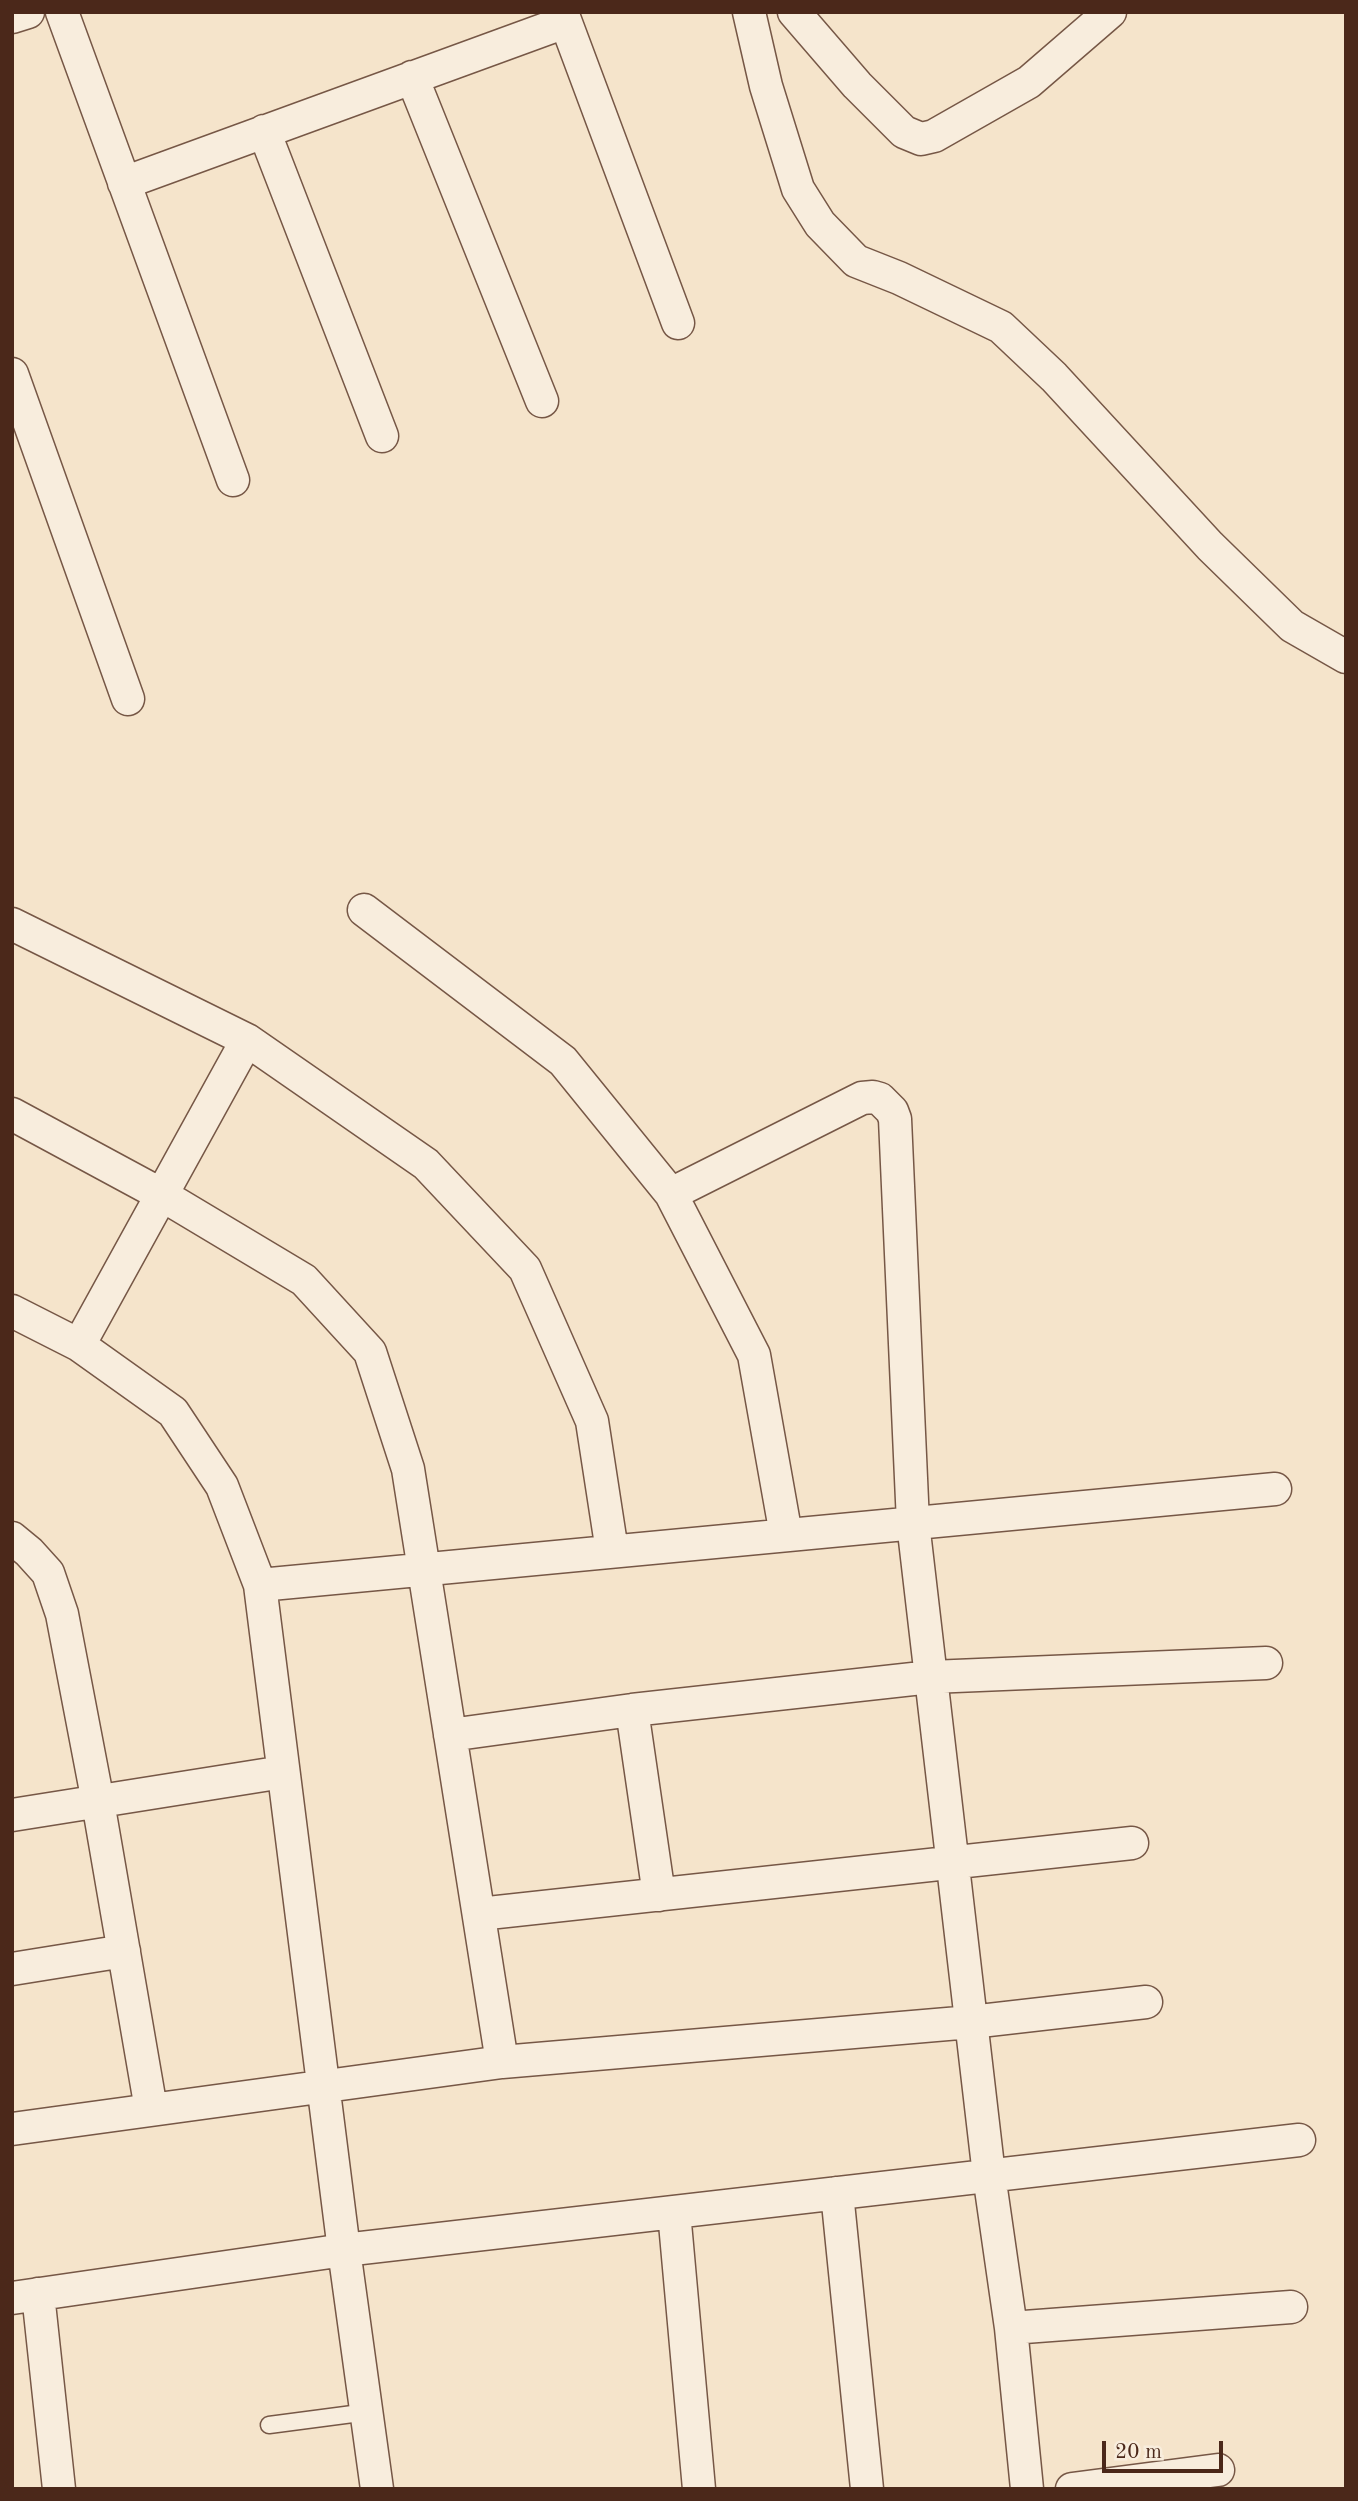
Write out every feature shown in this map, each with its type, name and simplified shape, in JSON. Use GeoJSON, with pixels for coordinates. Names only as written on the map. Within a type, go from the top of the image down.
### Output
{"type":"FeatureCollection","features":[{"type":"Feature","properties":{"kind":"street"},"geometry":{"type":"LineString","coordinates":[[12,17],[27,12]]}},
{"type":"Feature","properties":{"kind":"street"},"geometry":{"type":"LineString","coordinates":[[62,12],[233,480]]}},
{"type":"Feature","properties":{"kind":"street"},"geometry":{"type":"LineString","coordinates":[[749,12],[766,86],[798,189],[820,224],[856,261],[899,278],[1001,327],[1054,377],[1210,546],[1292,626],[1346,657]]}},
{"type":"Feature","properties":{"kind":"street"},"geometry":{"type":"LineString","coordinates":[[794,12],[857,85],[904,132],[921,139],[934,136],[1029,82],[1110,12]]}},
{"type":"Feature","properties":{"kind":"street"},"geometry":{"type":"LineString","coordinates":[[124,183],[412,77],[564,17],[678,323]]}},
{"type":"Feature","properties":{"kind":"street"},"geometry":{"type":"LineString","coordinates":[[412,77],[542,401]]}},
{"type":"Feature","properties":{"kind":"street"},"geometry":{"type":"LineString","coordinates":[[264,131],[382,436]]}},
{"type":"Feature","properties":{"kind":"street"},"geometry":{"type":"LineString","coordinates":[[12,374],[128,699]]}},
{"type":"Feature","properties":{"kind":"street"},"geometry":{"type":"LineString","coordinates":[[364,910],[563,1061],[671,1194],[754,1355],[786,1535]]}},
{"type":"Feature","properties":{"kind":"street"},"geometry":{"type":"LineString","coordinates":[[12,923],[247,1040],[426,1164],[526,1269],[592,1421],[612,1551]]}},
{"type":"Feature","properties":{"kind":"street"},"geometry":{"type":"LineString","coordinates":[[79,1345],[247,1040]]}},
{"type":"Feature","properties":{"kind":"street"},"geometry":{"type":"LineString","coordinates":[[671,1194],[862,1098],[873,1097],[887,1104],[895,1119],[913,1523],[989,2175],[1011,2328],[1027,2489]]}},
{"type":"Feature","properties":{"kind":"street"},"geometry":{"type":"LineString","coordinates":[[12,1114],[162,1195],[304,1280],[370,1352],[408,1469],[502,2063]]}},
{"type":"Feature","properties":{"kind":"street"},"geometry":{"type":"LineString","coordinates":[[12,1311],[79,1345],[173,1412],[222,1486],[260,1585],[377,2489]]}},
{"type":"Feature","properties":{"kind":"street"},"geometry":{"type":"LineString","coordinates":[[260,1585],[1275,1489]]}},
{"type":"Feature","properties":{"kind":"street"},"geometry":{"type":"LineString","coordinates":[[12,1538],[48,1573],[62,1614],[98,1802],[151,2109]]}},
{"type":"Feature","properties":{"kind":"street"},"geometry":{"type":"LineString","coordinates":[[450,1735],[632,1710],[931,1678],[1266,1663]]}},
{"type":"Feature","properties":{"kind":"street"},"geometry":{"type":"LineString","coordinates":[[632,1710],[659,1895]]}},
{"type":"Feature","properties":{"kind":"street"},"geometry":{"type":"LineString","coordinates":[[12,1815],[283,1772]]}},
{"type":"Feature","properties":{"kind":"street"},"geometry":{"type":"LineString","coordinates":[[479,1914],[1132,1843]]}},
{"type":"Feature","properties":{"kind":"street"},"geometry":{"type":"LineString","coordinates":[[12,1969],[124,1951]]}},
{"type":"Feature","properties":{"kind":"street"},"geometry":{"type":"LineString","coordinates":[[12,2129],[502,2063],[971,2022],[1146,2002]]}},
{"type":"Feature","properties":{"kind":"street"},"geometry":{"type":"LineString","coordinates":[[59,2489],[25,2296],[344,2250],[1299,2140]]}},
{"type":"Feature","properties":{"kind":"street"},"geometry":{"type":"LineString","coordinates":[[837,2193],[867,2489]]}},
{"type":"Feature","properties":{"kind":"street"},"geometry":{"type":"LineString","coordinates":[[674,2212],[699,2489]]}},
{"type":"Feature","properties":{"kind":"street"},"geometry":{"type":"LineString","coordinates":[[1011,2328],[1291,2307]]}},
{"type":"Feature","properties":{"kind":"street"},"geometry":{"type":"LineString","coordinates":[[1072,2489],[1218,2470]]}},
{"type":"Feature","properties":{"kind":"lane"},"geometry":{"type":"LineString","coordinates":[[270,2425],[368,2412]]}}]}
